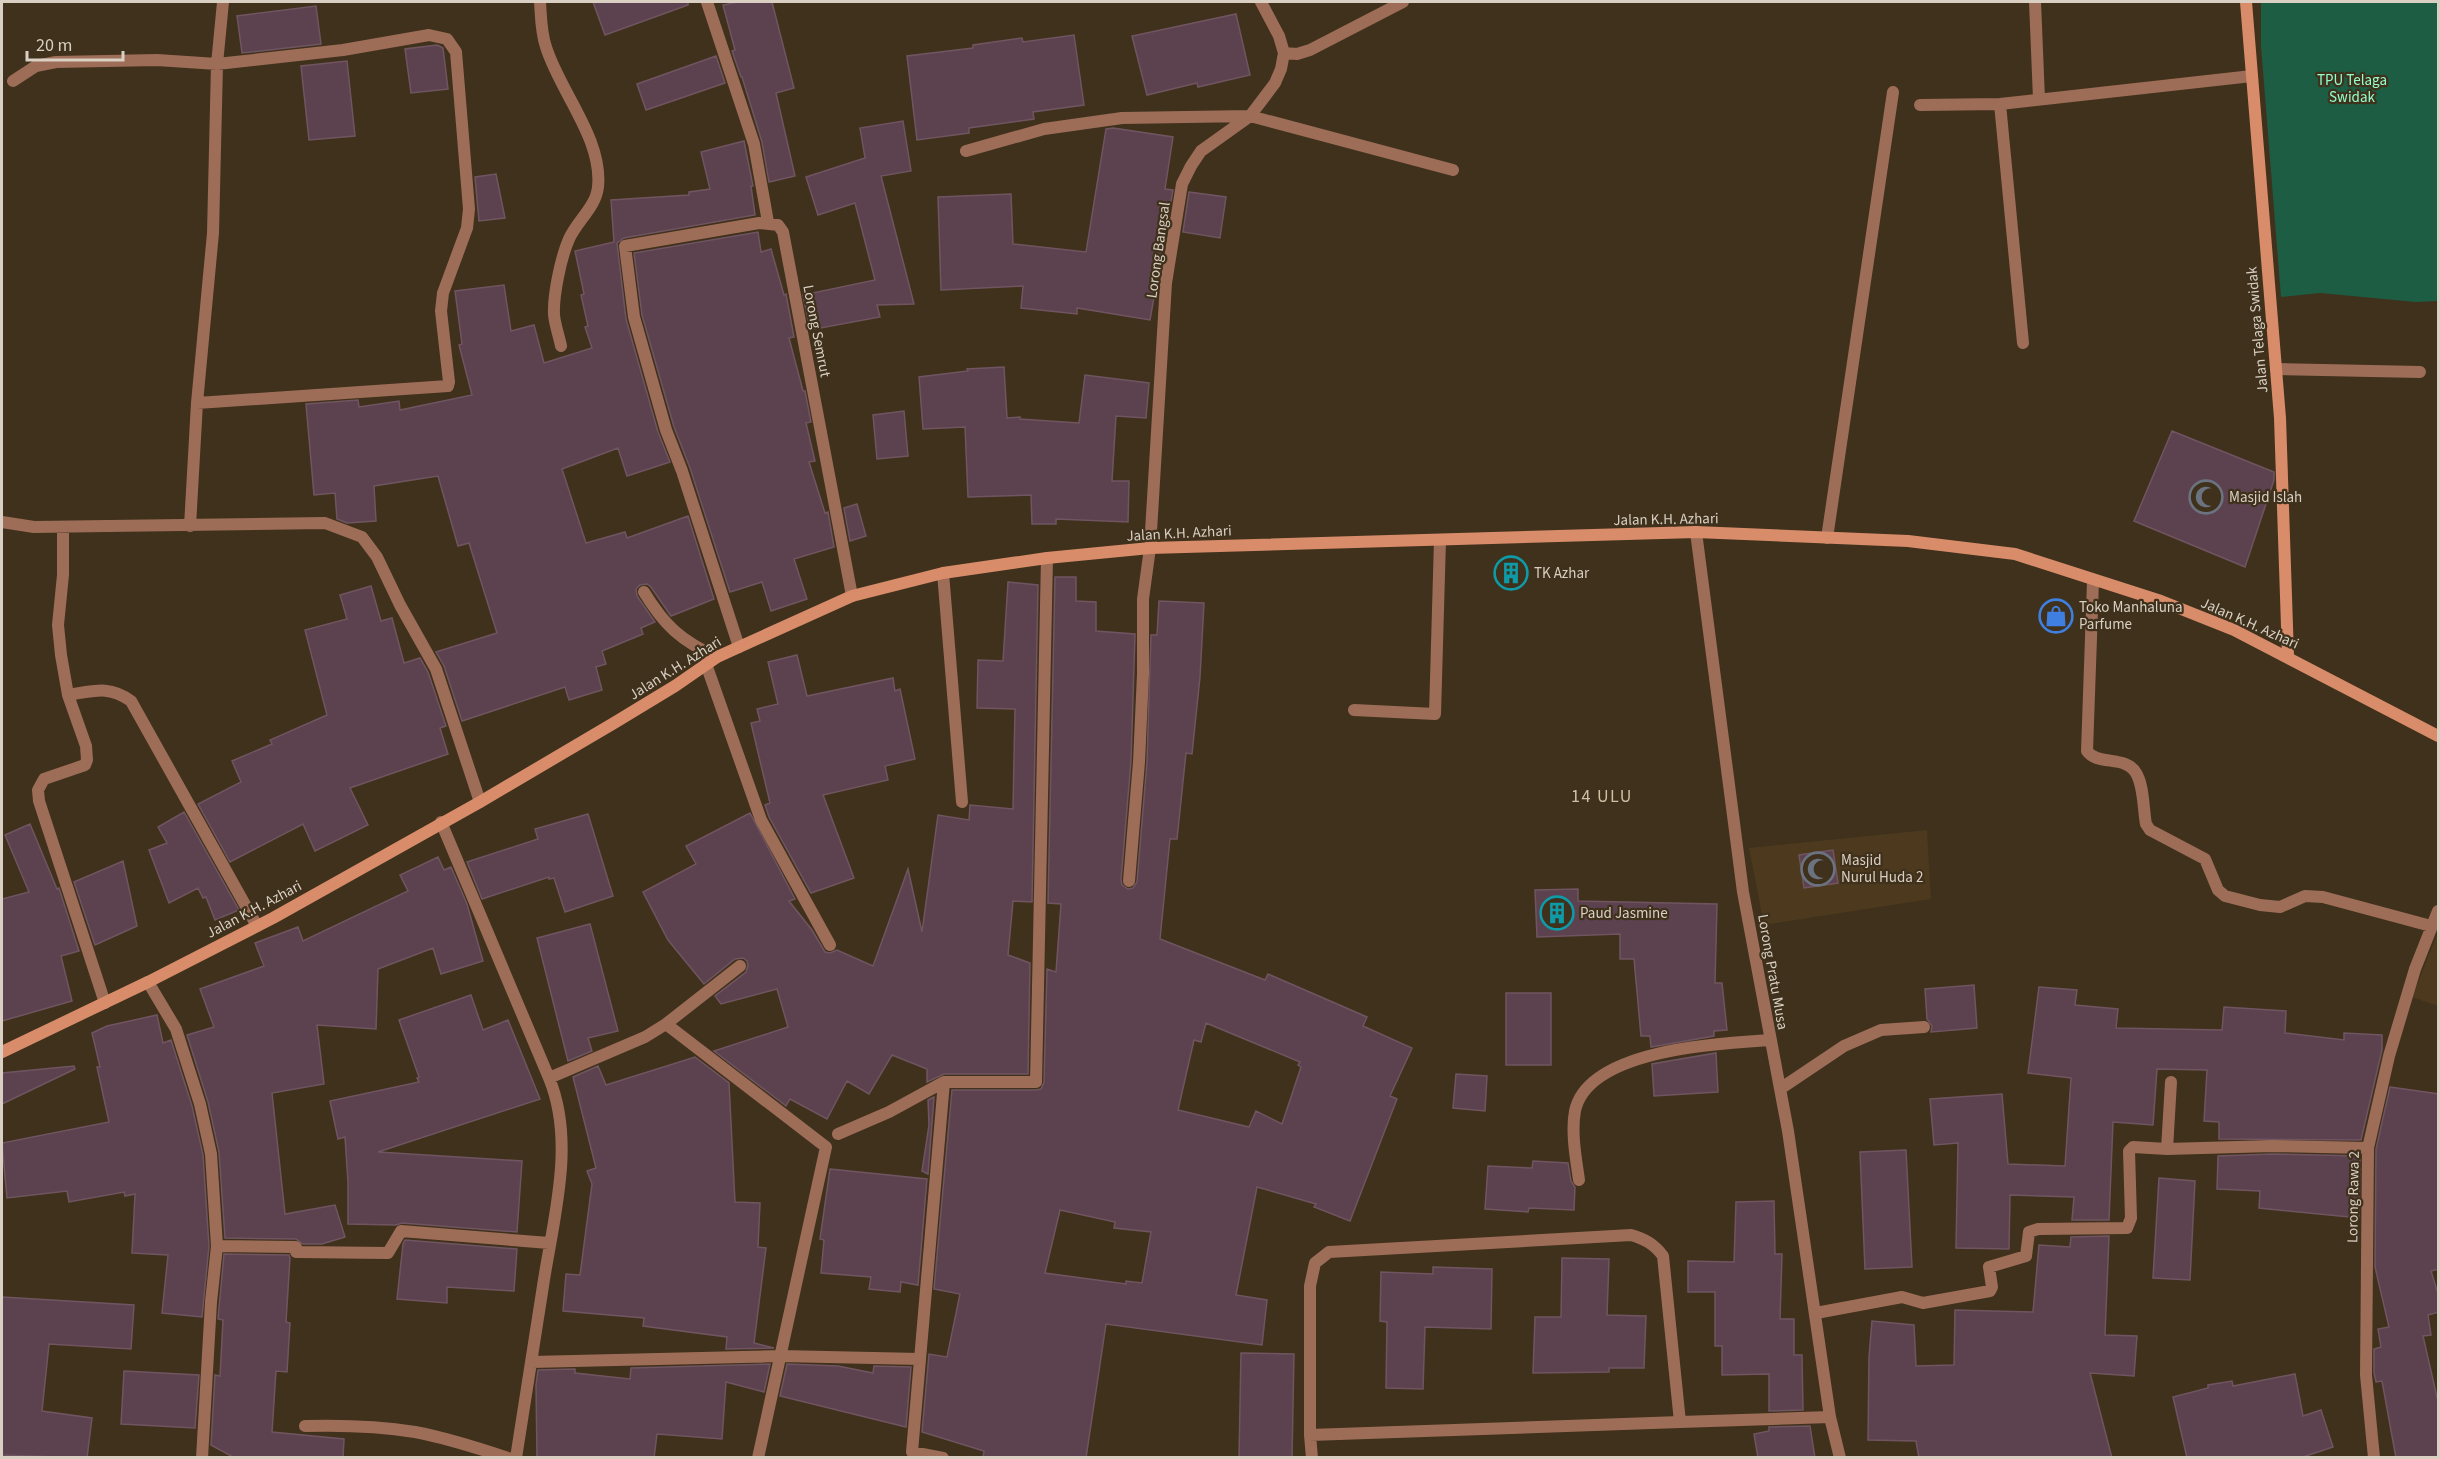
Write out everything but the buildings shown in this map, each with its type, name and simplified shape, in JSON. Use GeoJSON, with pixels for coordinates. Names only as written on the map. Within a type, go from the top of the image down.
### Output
{"type":"FeatureCollection","features":[{"type":"Feature","properties":{"kind":"street"},"geometry":{"type":"LineString","coordinates":[[190,526],[197,403],[213,233],[217,64],[223,2]]}},
{"type":"Feature","properties":{"kind":"street"},"geometry":{"type":"LineString","coordinates":[[540,2],[545,46],[569,101],[592,144],[597,162],[598,189],[586,214],[569,238],[556,297],[554,316],[561,346]]}},
{"type":"Feature","properties":{"kind":"street"},"geometry":{"type":"LineString","coordinates":[[707,2],[754,144],[768,222],[625,246],[634,317],[666,430],[682,471],[739,647]]}},
{"type":"Feature","properties":{"kind":"street"},"geometry":{"type":"LineString","coordinates":[[1261,2],[1279,36],[1284,53],[1297,54],[1310,50],[1403,2]]}},
{"type":"Feature","properties":{"kind":"street"},"geometry":{"type":"LineString","coordinates":[[2035,2],[2039,99]]}},
{"type":"Feature","properties":{"kind":"street","name":"Jalan Telaga Swidak"},"geometry":{"type":"LineString","coordinates":[[2246,2],[2280,418],[2288,656]]}},
{"type":"Feature","properties":{"kind":"street"},"geometry":{"type":"LineString","coordinates":[[13,81],[36,66],[57,62],[157,60],[217,64],[343,50],[429,35],[447,39],[456,52],[469,209],[467,228],[443,293],[441,311],[448,386],[197,403]]}},
{"type":"Feature","properties":{"kind":"street","name":"Lorong Bangsal"},"geometry":{"type":"LineString","coordinates":[[1129,881],[1139,762],[1143,674],[1143,599],[1150,548],[1166,283],[1182,184],[1191,166],[1202,152],[1250,116],[1275,83],[1284,53]]}},
{"type":"Feature","properties":{"kind":"street"},"geometry":{"type":"LineString","coordinates":[[1920,105],[2000,104],[2252,76]]}},
{"type":"Feature","properties":{"kind":"street"},"geometry":{"type":"LineString","coordinates":[[1827,537],[1893,92]]}},
{"type":"Feature","properties":{"kind":"street"},"geometry":{"type":"LineString","coordinates":[[2000,104],[2023,343]]}},
{"type":"Feature","properties":{"kind":"street"},"geometry":{"type":"LineString","coordinates":[[966,151],[1044,129],[1122,118],[1250,116],[1454,170]]}},
{"type":"Feature","properties":{"kind":"street","name":"Lorong Semrut"},"geometry":{"type":"LineString","coordinates":[[768,222],[778,225],[783,232],[852,596]]}},
{"type":"Feature","properties":{"kind":"street"},"geometry":{"type":"LineString","coordinates":[[2276,369],[2420,372]]}},
{"type":"Feature","properties":{"kind":"street"},"geometry":{"type":"LineString","coordinates":[[2,522],[34,527],[325,523],[362,537],[377,557],[400,605],[436,669],[480,802]]}},
{"type":"Feature","properties":{"kind":"street"},"geometry":{"type":"LineString","coordinates":[[63,527],[63,575],[58,625],[68,695],[86,746],[87,760],[85,765],[44,779],[38,790],[39,801],[105,1003]]}},
{"type":"Feature","properties":{"kind":"street","name":"Jalan K.H. Azhari"},"geometry":{"type":"LineString","coordinates":[[2,1052],[148,982],[257,926],[480,802],[675,686],[712,660],[739,647],[852,596],[944,573],[1047,558],[1150,548],[1696,532],[1908,540],[2015,554],[2161,601],[2234,630],[2288,656],[2439,736]]}},
{"type":"Feature","properties":{"kind":"street","name":"Lorong Pratu Musa"},"geometry":{"type":"LineString","coordinates":[[1696,532],[1743,892],[1788,1131],[1830,1417],[1840,1458]]}},
{"type":"Feature","properties":{"kind":"street"},"geometry":{"type":"LineString","coordinates":[[1354,710],[1435,714],[1440,540]]}},
{"type":"Feature","properties":{"kind":"street"},"geometry":{"type":"LineString","coordinates":[[838,1134],[889,1112],[944,1082],[1036,1082],[1047,558]]}},
{"type":"Feature","properties":{"kind":"street"},"geometry":{"type":"LineString","coordinates":[[944,573],[962,802]]}},
{"type":"Feature","properties":{"kind":"street"},"geometry":{"type":"LineString","coordinates":[[2093,581],[2087,751],[2092,757],[2128,764],[2135,769],[2139,777],[2146,824],[2150,830],[2205,859],[2218,890],[2225,896],[2260,905],[2280,907],[2306,896],[2323,897],[2431,926]]}},
{"type":"Feature","properties":{"kind":"street"},"geometry":{"type":"LineString","coordinates":[[644,592],[676,635],[712,660],[761,820],[830,945]]}},
{"type":"Feature","properties":{"kind":"street"},"geometry":{"type":"LineString","coordinates":[[68,695],[107,690],[119,692],[131,701],[257,926]]}},
{"type":"Feature","properties":{"kind":"street"},"geometry":{"type":"LineString","coordinates":[[441,822],[556,1094],[563,1137],[557,1199],[516,1458]]}},
{"type":"Feature","properties":{"kind":"street","name":"Lorong Rawa 2"},"geometry":{"type":"LineString","coordinates":[[2374,1458],[2366,1375],[2368,1148],[2389,1056],[2415,969],[2439,911]]}},
{"type":"Feature","properties":{"kind":"street"},"geometry":{"type":"LineString","coordinates":[[549,1078],[645,1037],[666,1024],[740,966]]}},
{"type":"Feature","properties":{"kind":"street"},"geometry":{"type":"LineString","coordinates":[[148,982],[176,1029],[200,1104],[211,1154],[217,1246],[211,1302],[202,1458]]}},
{"type":"Feature","properties":{"kind":"street"},"geometry":{"type":"LineString","coordinates":[[666,1024],[826,1147],[758,1458]]}},
{"type":"Feature","properties":{"kind":"street"},"geometry":{"type":"LineString","coordinates":[[1780,1089],[1844,1046],[1881,1030],[1924,1027]]}},
{"type":"Feature","properties":{"kind":"street"},"geometry":{"type":"LineString","coordinates":[[1579,1180],[1575,1112],[1582,1095],[1596,1081],[1621,1065],[1661,1052],[1717,1043],[1771,1040]]}},
{"type":"Feature","properties":{"kind":"street"},"geometry":{"type":"LineString","coordinates":[[944,1082],[911,1455],[944,1458]]}},
{"type":"Feature","properties":{"kind":"street"},"geometry":{"type":"LineString","coordinates":[[2167,1149],[2172,1082]]}},
{"type":"Feature","properties":{"kind":"street"},"geometry":{"type":"LineString","coordinates":[[1816,1313],[1902,1297],[1923,1303],[1990,1291],[1992,1287],[1989,1267],[2026,1256],[2029,1232],[2037,1229],[2127,1228],[2131,1218],[2128,1151],[2133,1147],[2167,1149],[2272,1146],[2368,1148]]}},
{"type":"Feature","properties":{"kind":"street"},"geometry":{"type":"LineString","coordinates":[[217,1246],[296,1247],[296,1252],[388,1252],[401,1231],[549,1244]]}},
{"type":"Feature","properties":{"kind":"street"},"geometry":{"type":"LineString","coordinates":[[1312,1458],[1310,1286],[1315,1263],[1329,1252],[1631,1235],[1643,1238],[1655,1246],[1663,1256],[1680,1422]]}},
{"type":"Feature","properties":{"kind":"street"},"geometry":{"type":"LineString","coordinates":[[531,1362],[780,1356],[920,1359]]}},
{"type":"Feature","properties":{"kind":"street"},"geometry":{"type":"LineString","coordinates":[[1310,1435],[1830,1417]]}},
{"type":"Feature","properties":{"kind":"street"},"geometry":{"type":"LineString","coordinates":[[305,1426],[356,1425],[415,1432],[466,1444],[508,1458]]}},
{"type":"Feature","properties":{"kind":"shaded area"},"geometry":{"type":"Polygon","coordinates":[[[1927,830],[1931,899],[1764,925],[1749,848],[1927,830]]]}},
{"type":"Feature","properties":{"kind":"shaded area"},"geometry":{"type":"Polygon","coordinates":[[[2438,932],[2438,1006],[2412,997],[2438,932]]]}},
{"type":"Feature","properties":{"kind":"green space","name":"TPU Telaga Swidak"},"geometry":{"type":"Polygon","coordinates":[[[2261,2],[2438,2],[2438,301],[2416,302],[2320,293],[2281,297],[2261,46],[2261,2]]]}},
{"type":"Feature","properties":{"kind":"place","name":"Masjid Islah"},"geometry":{"type":"Point","coordinates":[2206,497]}},
{"type":"Feature","properties":{"kind":"place","name":"TK Azhar"},"geometry":{"type":"Point","coordinates":[1511,573]}},
{"type":"Feature","properties":{"kind":"place","name":"Toko Manhaluna Parfume"},"geometry":{"type":"Point","coordinates":[2056,616]}},
{"type":"Feature","properties":{"kind":"place","name":"Masjid Nurul Huda 2"},"geometry":{"type":"Point","coordinates":[1818,869]}},
{"type":"Feature","properties":{"kind":"place","name":"Paud Jasmine"},"geometry":{"type":"Point","coordinates":[1557,913]}},
{"type":"Feature","properties":{"kind":"district","name":"14 ULU"},"geometry":{"type":"Point","coordinates":[1602,796]}}]}
